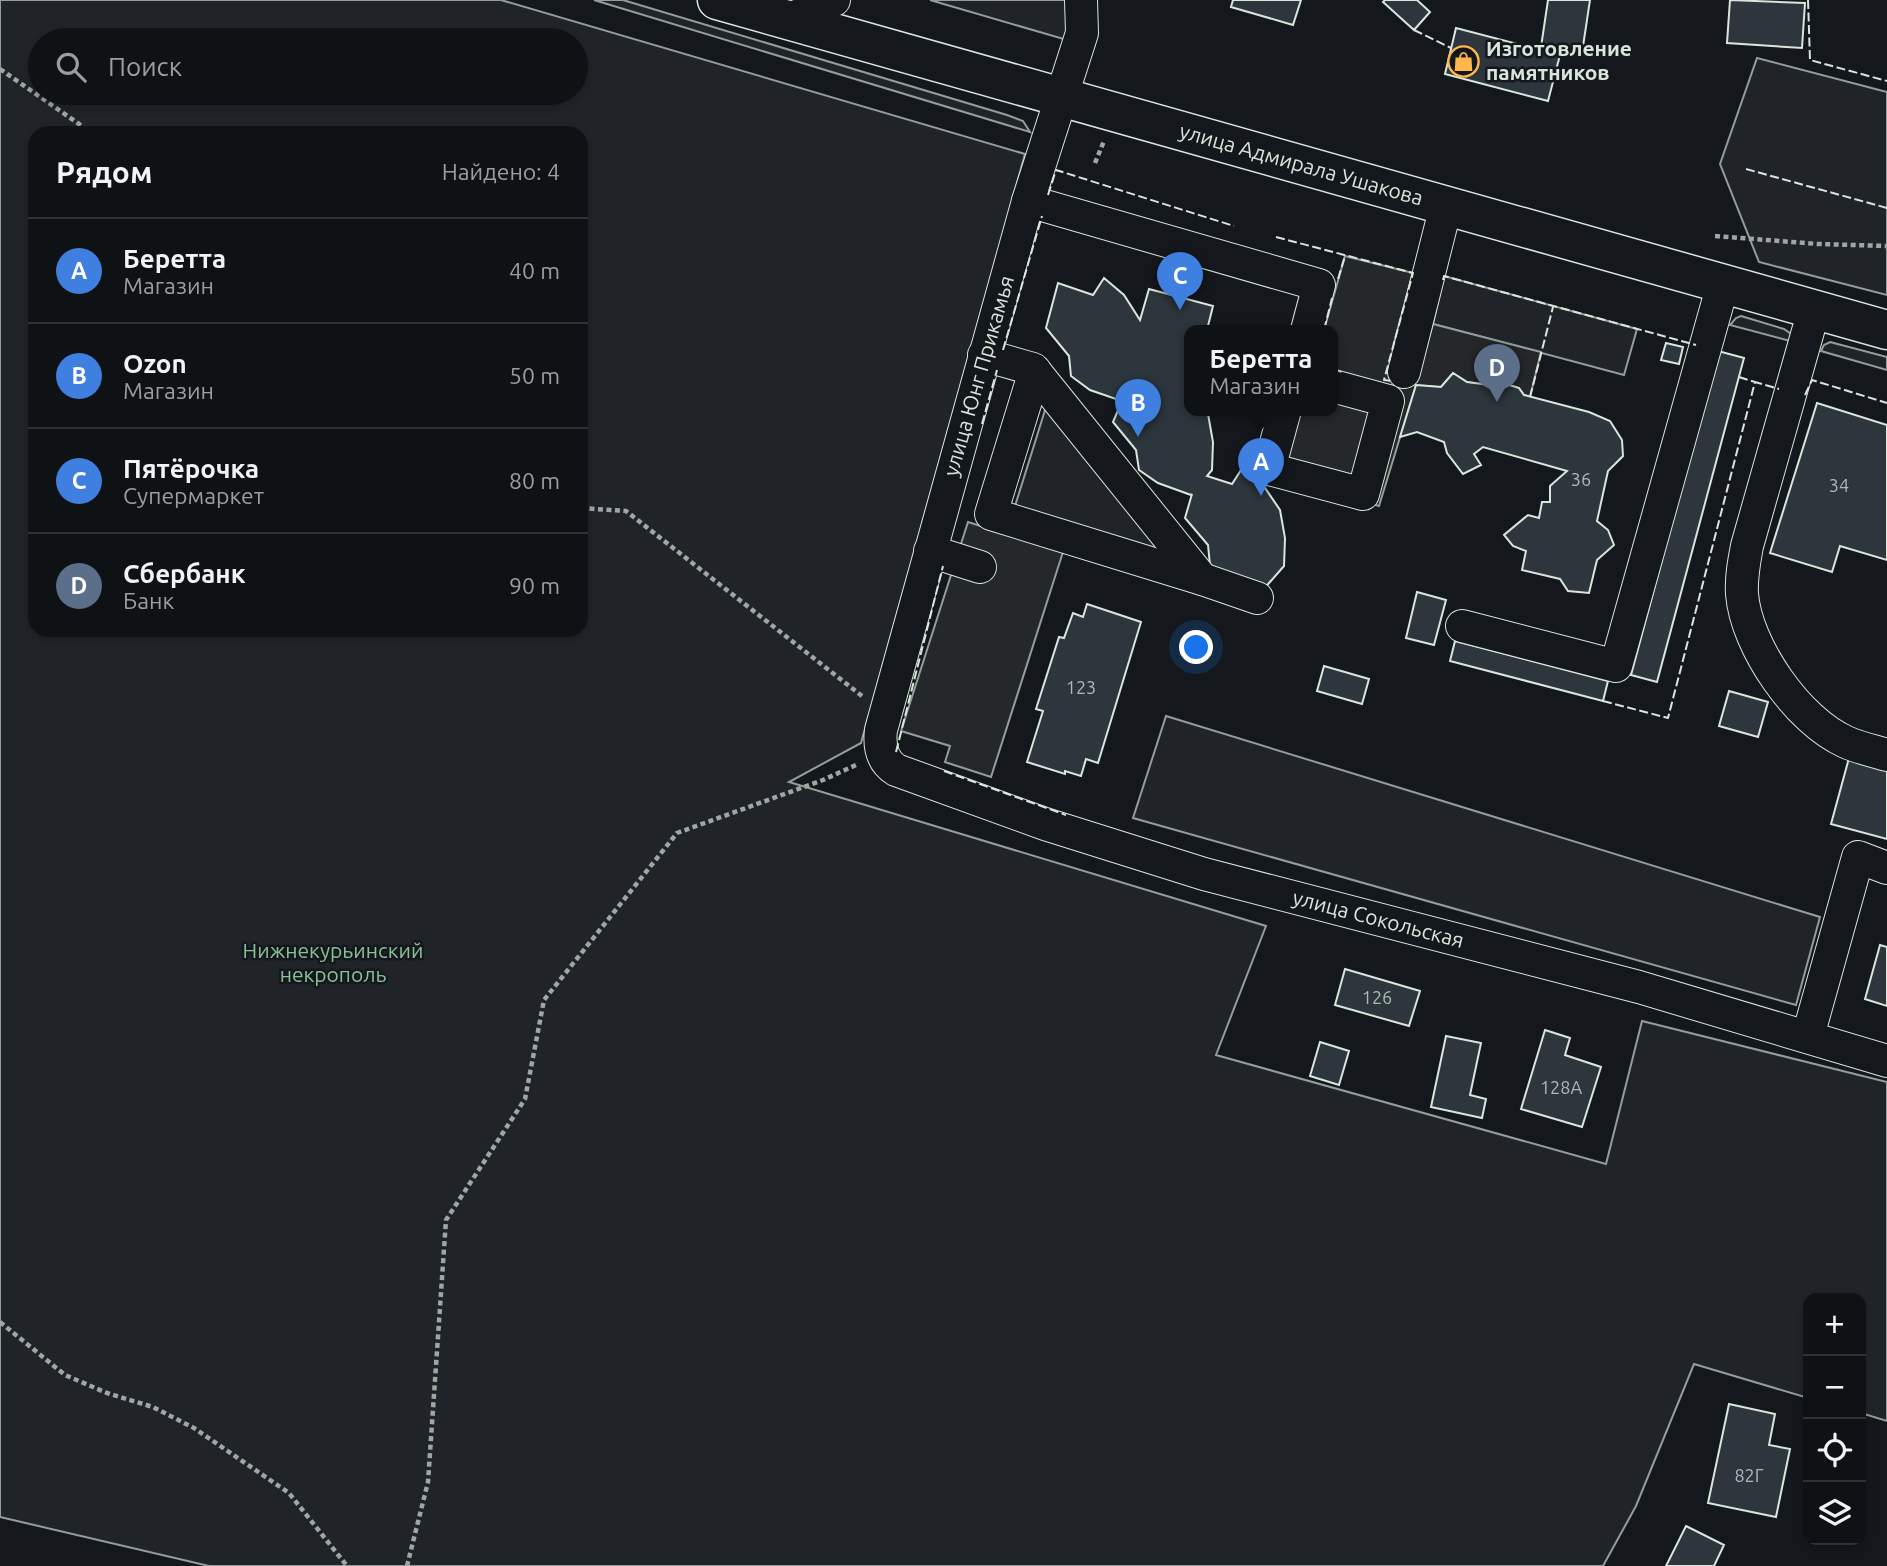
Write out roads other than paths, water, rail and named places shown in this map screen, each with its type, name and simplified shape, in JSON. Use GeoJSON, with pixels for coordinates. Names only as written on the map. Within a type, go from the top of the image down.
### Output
{"type":"FeatureCollection","features":[{"type":"Feature","properties":{"kind":"main road","name":"улица Адмирала Ушакова"},"geometry":{"type":"LineString","coordinates":[[717,0],[1887,330]]}},
{"type":"Feature","properties":{"kind":"street"},"geometry":{"type":"LineString","coordinates":[[790,19],[834,0]]}},
{"type":"Feature","properties":{"kind":"street","name":"улица Юнг Прикамья"},"geometry":{"type":"LineString","coordinates":[[883,753],[880,738],[885,714],[984,355],[1028,201],[1082,33],[1081,0]]}},
{"type":"Feature","properties":{"kind":"street"},"geometry":{"type":"LineString","coordinates":[[1028,201],[1319,285],[1308,325]]}},
{"type":"Feature","properties":{"kind":"street"},"geometry":{"type":"LineString","coordinates":[[1404,372],[1446,206]]}},
{"type":"Feature","properties":{"kind":"street"},"geometry":{"type":"LineString","coordinates":[[1462,626],[1616,666],[1723,284]]}},
{"type":"Feature","properties":{"kind":"street"},"geometry":{"type":"LineString","coordinates":[[1814,310],[1746,546],[1742,568],[1742,596],[1749,623],[1762,653],[1778,681],[1798,705],[1845,742],[1887,755]]}},
{"type":"Feature","properties":{"kind":"street"},"geometry":{"type":"LineString","coordinates":[[984,355],[1035,372],[1202,579]]}},
{"type":"Feature","properties":{"kind":"street"},"geometry":{"type":"LineString","coordinates":[[1035,372],[991,514],[1257,598]]}},
{"type":"Feature","properties":{"kind":"street"},"geometry":{"type":"LineString","coordinates":[[1283,416],[1269,469],[1363,494],[1388,401],[1338,387]]}},
{"type":"Feature","properties":{"kind":"street"},"geometry":{"type":"LineString","coordinates":[[930,551],[980,567]]}},
{"type":"Feature","properties":{"kind":"street","name":"улица Сокольская"},"geometry":{"type":"LineString","coordinates":[[883,753],[890,766],[896,770],[1045,824],[1203,874],[1639,988],[1887,1061]]}},
{"type":"Feature","properties":{"kind":"street"},"geometry":{"type":"LineString","coordinates":[[1808,1036],[1858,857],[1887,868]]}},
{"type":"Feature","properties":{"kind":"place","name":"Изготовление памятников"},"geometry":{"type":"Point","coordinates":[1463,61]}},
{"type":"Feature","properties":{"kind":"place","name":"Пятёрочка"},"geometry":{"type":"Point","coordinates":[1180,310]}},
{"type":"Feature","properties":{"kind":"place","name":"Сбербанк"},"geometry":{"type":"Point","coordinates":[1497,402]}},
{"type":"Feature","properties":{"kind":"place","name":"Ozon"},"geometry":{"type":"Point","coordinates":[1138,437]}},
{"type":"Feature","properties":{"kind":"place","name":"Беретта"},"geometry":{"type":"Point","coordinates":[1261,496]}},
{"type":"Feature","properties":{"kind":"park label","name":"Нижнекурьинский некрополь"},"geometry":{"type":"Point","coordinates":[333,963]}}]}
